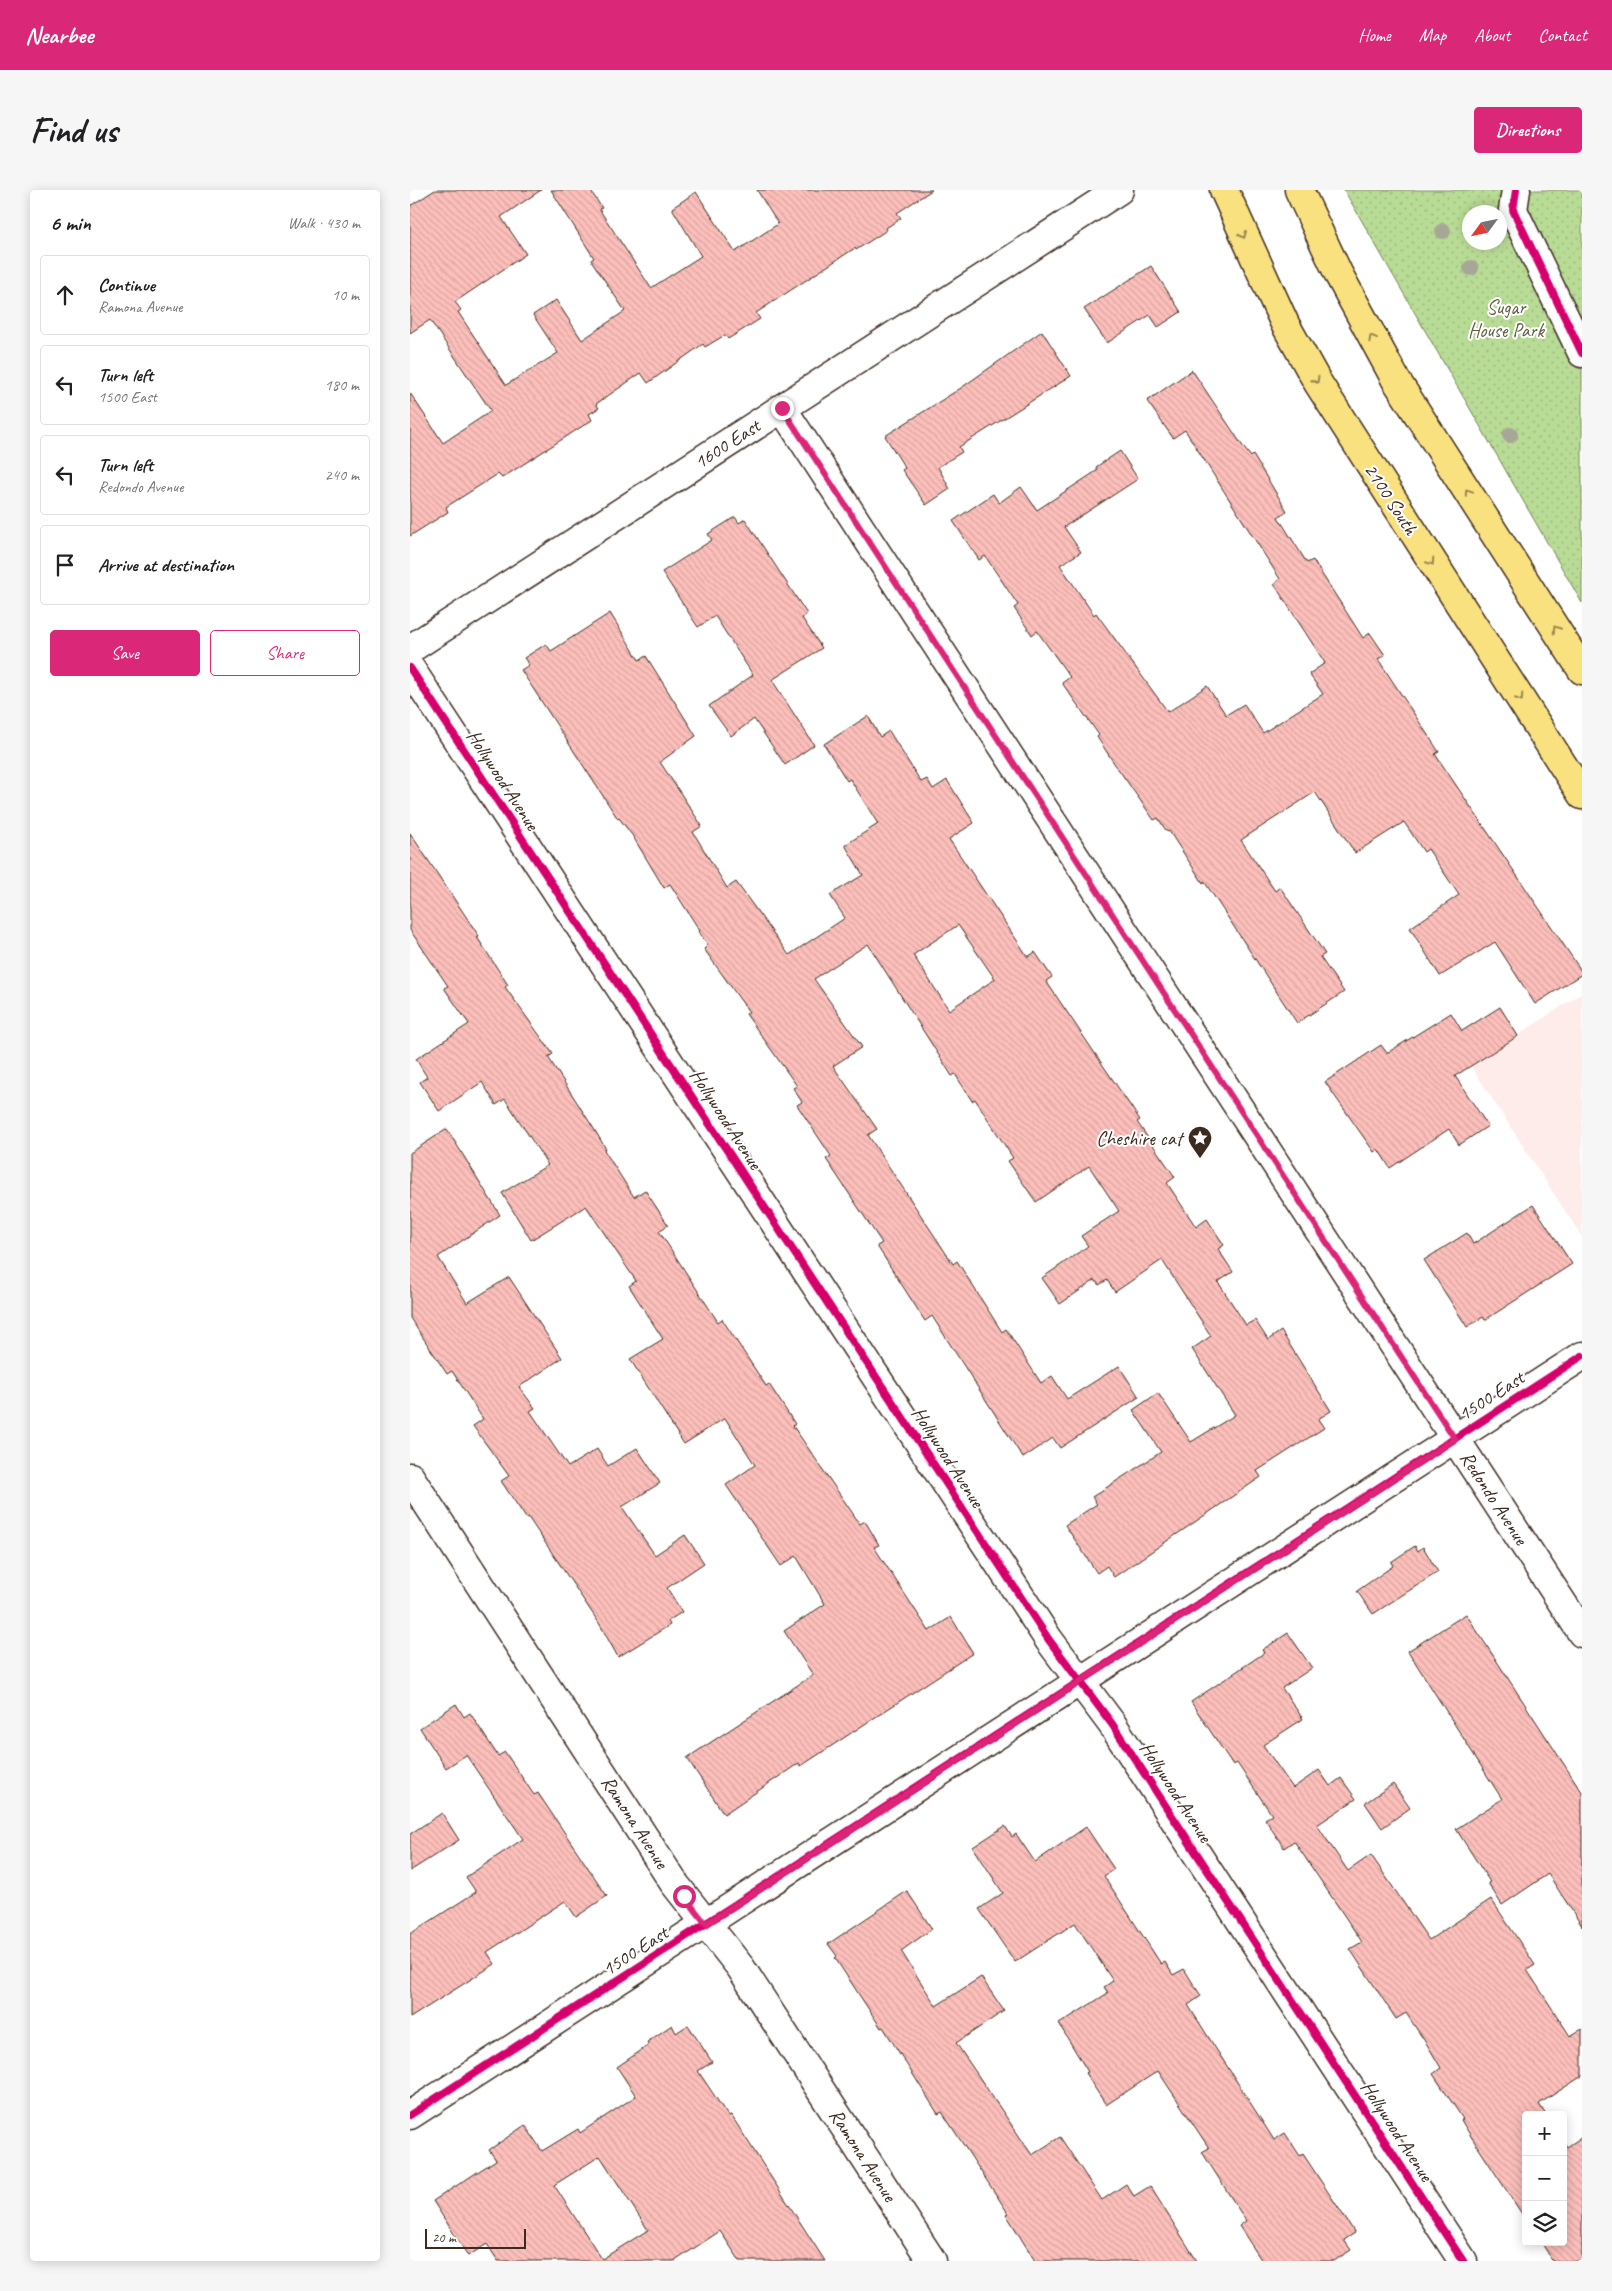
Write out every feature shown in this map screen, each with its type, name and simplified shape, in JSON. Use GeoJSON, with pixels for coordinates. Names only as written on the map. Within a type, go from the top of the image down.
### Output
{"type":"FeatureCollection","features":[{"type":"Feature","properties":{"kind":"main road","name":"2100 South"},"geometry":{"type":"LineString","coordinates":[[1224,190],[1281,315],[1318,383],[1582,795]]}},
{"type":"Feature","properties":{"kind":"main road"},"geometry":{"type":"LineString","coordinates":[[1300,190],[1339,275],[1396,380],[1582,670]]}},
{"type":"Feature","properties":{"kind":"street","name":"1600 East"},"geometry":{"type":"LineString","coordinates":[[410,649],[1119,190]]}},
{"type":"Feature","properties":{"kind":"street"},"geometry":{"type":"LineString","coordinates":[[1516,190],[1513,210],[1582,354]]}},
{"type":"Feature","properties":{"kind":"street","name":"Redondo Avenue"},"geometry":{"type":"LineString","coordinates":[[782,408],[1582,1633]]}},
{"type":"Feature","properties":{"kind":"street","name":"Hollywood Avenue"},"geometry":{"type":"LineString","coordinates":[[410,668],[1038,1623],[1112,1724],[1463,2261]]}},
{"type":"Feature","properties":{"kind":"street","name":"1500 East"},"geometry":{"type":"LineString","coordinates":[[410,2115],[1582,1356]]}},
{"type":"Feature","properties":{"kind":"street","name":"Ramona Avenue"},"geometry":{"type":"LineString","coordinates":[[410,1477],[674,1883],[741,1968],[932,2261]]}},
{"type":"Feature","properties":{"kind":"shaded area"},"geometry":{"type":"Polygon","coordinates":[[[1582,993],[1582,1237],[1471,1066],[1582,993]]]}},
{"type":"Feature","properties":{"kind":"green space","name":"Sugar House Park"},"geometry":{"type":"Polygon","coordinates":[[[1344,190],[1582,190],[1582,603],[1344,190]]]}},
{"type":"Feature","properties":{"kind":"building"},"geometry":{"type":"Polygon","coordinates":[[[435,190],[541,190],[501,217],[526,254],[455,302],[461,310],[458,312],[506,385],[558,353],[533,315],[556,300],[582,340],[625,311],[591,260],[594,258],[551,190],[590,190],[602,208],[599,209],[651,288],[701,256],[672,208],[696,192],[735,252],[778,224],[757,190],[932,190],[897,213],[901,218],[886,228],[887,230],[856,250],[855,248],[756,313],[760,319],[728,339],[725,335],[705,347],[703,344],[648,383],[641,373],[596,404],[599,408],[589,414],[592,420],[502,478],[498,474],[446,507],[448,512],[410,536],[410,393],[443,443],[491,411],[430,320],[410,333],[410,206],[435,190]]]}},
{"type":"Feature","properties":{"kind":"building"},"geometry":{"type":"Polygon","coordinates":[[[1151,266],[1181,312],[1158,327],[1150,315],[1107,343],[1084,309],[1151,266]]]}},
{"type":"Feature","properties":{"kind":"building"},"geometry":{"type":"Polygon","coordinates":[[[1042,331],[1071,376],[959,447],[962,452],[938,467],[950,489],[926,505],[902,470],[905,468],[885,436],[961,388],[1042,331]]]}},
{"type":"Feature","properties":{"kind":"building"},"geometry":{"type":"Polygon","coordinates":[[[1192,370],[1244,448],[1251,457],[1253,455],[1287,511],[1278,517],[1307,563],[1313,560],[1363,638],[1370,633],[1385,655],[1378,659],[1439,752],[1435,754],[1582,972],[1582,974],[1535,1004],[1495,942],[1440,976],[1410,928],[1459,895],[1428,849],[1424,852],[1404,822],[1355,853],[1315,792],[1241,840],[1275,891],[1280,887],[1325,954],[1320,957],[1344,992],[1297,1023],[1169,831],[1167,832],[1158,818],[1154,820],[1114,763],[1097,737],[1099,735],[1062,683],[1070,677],[1037,631],[1032,635],[1014,608],[1018,605],[985,556],[979,560],[953,521],[993,494],[999,503],[1021,487],[1037,510],[1098,470],[1096,467],[1120,451],[1138,479],[1064,527],[1081,552],[1060,565],[1094,615],[1096,613],[1168,712],[1207,686],[1226,715],[1244,704],[1263,733],[1323,694],[1309,674],[1325,663],[1274,584],[1280,579],[1185,430],[1173,438],[1147,401],[1192,370]]]}},
{"type":"Feature","properties":{"kind":"building"},"geometry":{"type":"Polygon","coordinates":[[[735,517],[739,523],[745,519],[807,614],[802,618],[822,648],[772,680],[814,745],[785,765],[754,719],[731,736],[709,706],[753,675],[715,616],[698,627],[662,572],[712,540],[708,534],[735,517]]]}},
{"type":"Feature","properties":{"kind":"building"},"geometry":{"type":"Polygon","coordinates":[[[610,613],[639,660],[646,656],[696,736],[660,762],[702,826],[693,832],[727,888],[736,882],[789,955],[845,918],[830,895],[863,875],[845,845],[878,824],[850,779],[847,781],[824,744],[868,716],[880,737],[889,731],[921,782],[927,779],[933,789],[947,780],[974,823],[949,839],[1028,957],[1035,952],[1052,977],[1046,981],[1140,1120],[1137,1122],[1175,1177],[1167,1183],[1196,1227],[1207,1219],[1224,1245],[1218,1249],[1233,1272],[1218,1282],[1246,1325],[1255,1320],[1268,1340],[1281,1331],[1331,1411],[1318,1419],[1324,1428],[1257,1471],[1261,1477],[1114,1577],[1107,1566],[1097,1573],[1065,1525],[1097,1504],[1092,1497],[1161,1452],[1133,1410],[1158,1393],[1191,1442],[1235,1415],[1192,1349],[1211,1336],[1162,1260],[1115,1292],[1107,1280],[1099,1285],[1095,1280],[1060,1304],[1042,1278],[1088,1246],[1081,1236],[1119,1211],[1089,1166],[1036,1202],[1008,1161],[1013,1158],[975,1099],[972,1101],[955,1074],[952,1076],[868,944],[814,979],[862,1047],[833,1066],[877,1129],[868,1135],[953,1264],[957,1261],[1002,1332],[1006,1329],[1041,1383],[1052,1376],[1067,1399],[1119,1366],[1139,1397],[1060,1448],[1053,1438],[1023,1458],[932,1316],[925,1321],[877,1246],[882,1243],[826,1159],[831,1156],[797,1105],[802,1102],[793,1088],[797,1086],[746,1014],[749,1012],[704,949],[708,945],[700,931],[670,884],[664,888],[632,835],[618,819],[521,670],[529,665],[524,658],[546,644],[551,651],[610,613]],[[958,925],[913,955],[949,1010],[995,979],[958,925]]]}},
{"type":"Feature","properties":{"kind":"building"},"geometry":{"type":"Polygon","coordinates":[[[410,833],[479,936],[477,937],[508,985],[505,987],[553,1054],[548,1057],[594,1129],[606,1149],[604,1150],[634,1197],[645,1190],[668,1225],[659,1231],[718,1322],[722,1319],[766,1386],[769,1384],[795,1424],[793,1426],[860,1524],[865,1521],[879,1545],[874,1547],[929,1631],[951,1617],[973,1653],[801,1766],[799,1763],[724,1814],[687,1758],[813,1675],[784,1631],[825,1604],[796,1556],[781,1566],[726,1485],[755,1465],[725,1418],[684,1444],[630,1359],[663,1339],[629,1286],[636,1281],[586,1206],[531,1240],[502,1193],[548,1165],[505,1099],[496,1105],[482,1082],[439,1111],[420,1082],[427,1077],[416,1059],[469,1024],[444,988],[448,986],[410,930],[410,833]]]}},
{"type":"Feature","properties":{"kind":"building"},"geometry":{"type":"Polygon","coordinates":[[[1500,1007],[1518,1036],[1455,1076],[1488,1126],[1459,1145],[1449,1129],[1390,1168],[1378,1149],[1374,1152],[1325,1082],[1381,1045],[1387,1053],[1451,1013],[1462,1031],[1500,1007]]]}},
{"type":"Feature","properties":{"kind":"building"},"geometry":{"type":"Polygon","coordinates":[[[447,1129],[500,1215],[438,1257],[467,1303],[509,1277],[562,1358],[519,1387],[535,1408],[530,1411],[568,1467],[597,1449],[608,1466],[637,1448],[660,1483],[622,1507],[655,1555],[685,1535],[704,1563],[667,1588],[682,1612],[668,1621],[670,1625],[618,1657],[599,1623],[528,1517],[526,1518],[501,1481],[509,1476],[473,1426],[483,1419],[452,1371],[447,1374],[410,1318],[410,1153],[447,1129]]]}},
{"type":"Feature","properties":{"kind":"building"},"geometry":{"type":"Polygon","coordinates":[[[1533,1205],[1572,1264],[1485,1320],[1483,1317],[1467,1327],[1424,1260],[1467,1233],[1473,1244],[1533,1205]]]}},
{"type":"Feature","properties":{"kind":"building"},"geometry":{"type":"Polygon","coordinates":[[[1415,1546],[1418,1551],[1423,1547],[1438,1572],[1373,1614],[1357,1591],[1393,1566],[1391,1562],[1415,1546]]]}},
{"type":"Feature","properties":{"kind":"building"},"geometry":{"type":"Polygon","coordinates":[[[1466,1614],[1582,1792],[1582,1926],[1548,1874],[1502,1905],[1488,1883],[1490,1882],[1456,1829],[1502,1799],[1408,1651],[1466,1614]]]}},
{"type":"Feature","properties":{"kind":"building"},"geometry":{"type":"Polygon","coordinates":[[[1288,1633],[1312,1668],[1282,1688],[1303,1719],[1263,1745],[1293,1788],[1319,1770],[1330,1786],[1341,1778],[1356,1799],[1317,1825],[1348,1871],[1371,1855],[1429,1940],[1491,1899],[1535,1965],[1527,1970],[1570,2036],[1582,2029],[1582,2076],[1539,2104],[1543,2111],[1522,2111],[1522,2214],[1433,2074],[1441,2068],[1428,2046],[1406,2013],[1396,2019],[1350,1949],[1362,1942],[1294,1841],[1284,1848],[1265,1819],[1272,1815],[1237,1763],[1233,1765],[1191,1702],[1264,1653],[1262,1650],[1288,1633]]]}},
{"type":"Feature","properties":{"kind":"building"},"geometry":{"type":"Polygon","coordinates":[[[456,1704],[464,1717],[470,1713],[498,1756],[505,1752],[534,1795],[538,1793],[607,1896],[576,1917],[565,1901],[487,1952],[495,1964],[410,2018],[410,1934],[476,1892],[466,1877],[523,1839],[466,1755],[446,1768],[420,1728],[456,1704]]]}},
{"type":"Feature","properties":{"kind":"building"},"geometry":{"type":"Polygon","coordinates":[[[1393,1784],[1410,1808],[1382,1828],[1365,1803],[1393,1784]]]}},
{"type":"Feature","properties":{"kind":"building"},"geometry":{"type":"Polygon","coordinates":[[[442,1813],[459,1840],[410,1871],[410,1834],[442,1813]]]}},
{"type":"Feature","properties":{"kind":"building"},"geometry":{"type":"Polygon","coordinates":[[[1005,1826],[1012,1837],[1016,1834],[1035,1862],[1086,1827],[1114,1869],[1104,1876],[1161,1964],[1165,1962],[1173,1975],[1184,1969],[1201,1996],[1188,2005],[1274,2140],[1285,2133],[1300,2156],[1303,2154],[1355,2233],[1344,2240],[1351,2250],[1334,2261],[1262,2261],[1239,2226],[1246,2221],[1202,2152],[1209,2148],[1158,2071],[1106,2105],[1085,2073],[1088,2072],[1059,2024],[1108,1993],[1104,1987],[1113,1981],[1075,1923],[1015,1962],[979,1909],[1003,1893],[973,1847],[1005,1826]]]}},
{"type":"Feature","properties":{"kind":"building"},"geometry":{"type":"Polygon","coordinates":[[[907,1891],[932,1929],[901,1951],[936,2006],[981,1977],[1004,2011],[956,2043],[1032,2155],[1060,2137],[1102,2200],[1126,2184],[1134,2196],[1150,2186],[1197,2261],[1035,2261],[1006,2214],[1008,2213],[942,2112],[938,2114],[883,2027],[881,2028],[835,1958],[837,1956],[828,1944],[907,1891]]]}},
{"type":"Feature","properties":{"kind":"building"},"geometry":{"type":"Polygon","coordinates":[[[672,2025],[676,2033],[688,2025],[712,2062],[698,2071],[728,2116],[731,2115],[825,2261],[740,2261],[720,2231],[675,2261],[498,2261],[487,2244],[468,2256],[433,2201],[496,2160],[489,2150],[525,2125],[542,2151],[578,2129],[580,2133],[636,2096],[617,2067],[649,2045],[647,2042],[672,2025]],[[600,2156],[554,2185],[602,2259],[648,2230],[600,2156]]]}},
{"type":"Feature","properties":{"kind":"building"},"geometry":{"type":"Polygon","coordinates":[[[1582,2137],[1582,2261],[1553,2261],[1544,2246],[1567,2246],[1567,2147],[1582,2137]]]}},
{"type":"Feature","properties":{"kind":"cycle path"},"geometry":{"type":"LineString","coordinates":[[1516,190],[1513,210],[1582,353]]}},
{"type":"Feature","properties":{"kind":"cycle path"},"geometry":{"type":"LineString","coordinates":[[410,668],[1049,1640],[1112,1724],[1463,2261]]}},
{"type":"Feature","properties":{"kind":"cycle path"},"geometry":{"type":"LineString","coordinates":[[410,2115],[1582,1356]]}},
{"type":"Feature","properties":{"kind":"place","name":"Cheshire cat"},"geometry":{"type":"Point","coordinates":[1200,1159]}},
{"type":"Feature","properties":{"kind":"route"},"geometry":{"type":"LineString","coordinates":[[684,1896],[706,1924],[1455,1439],[782,408]]}}]}
